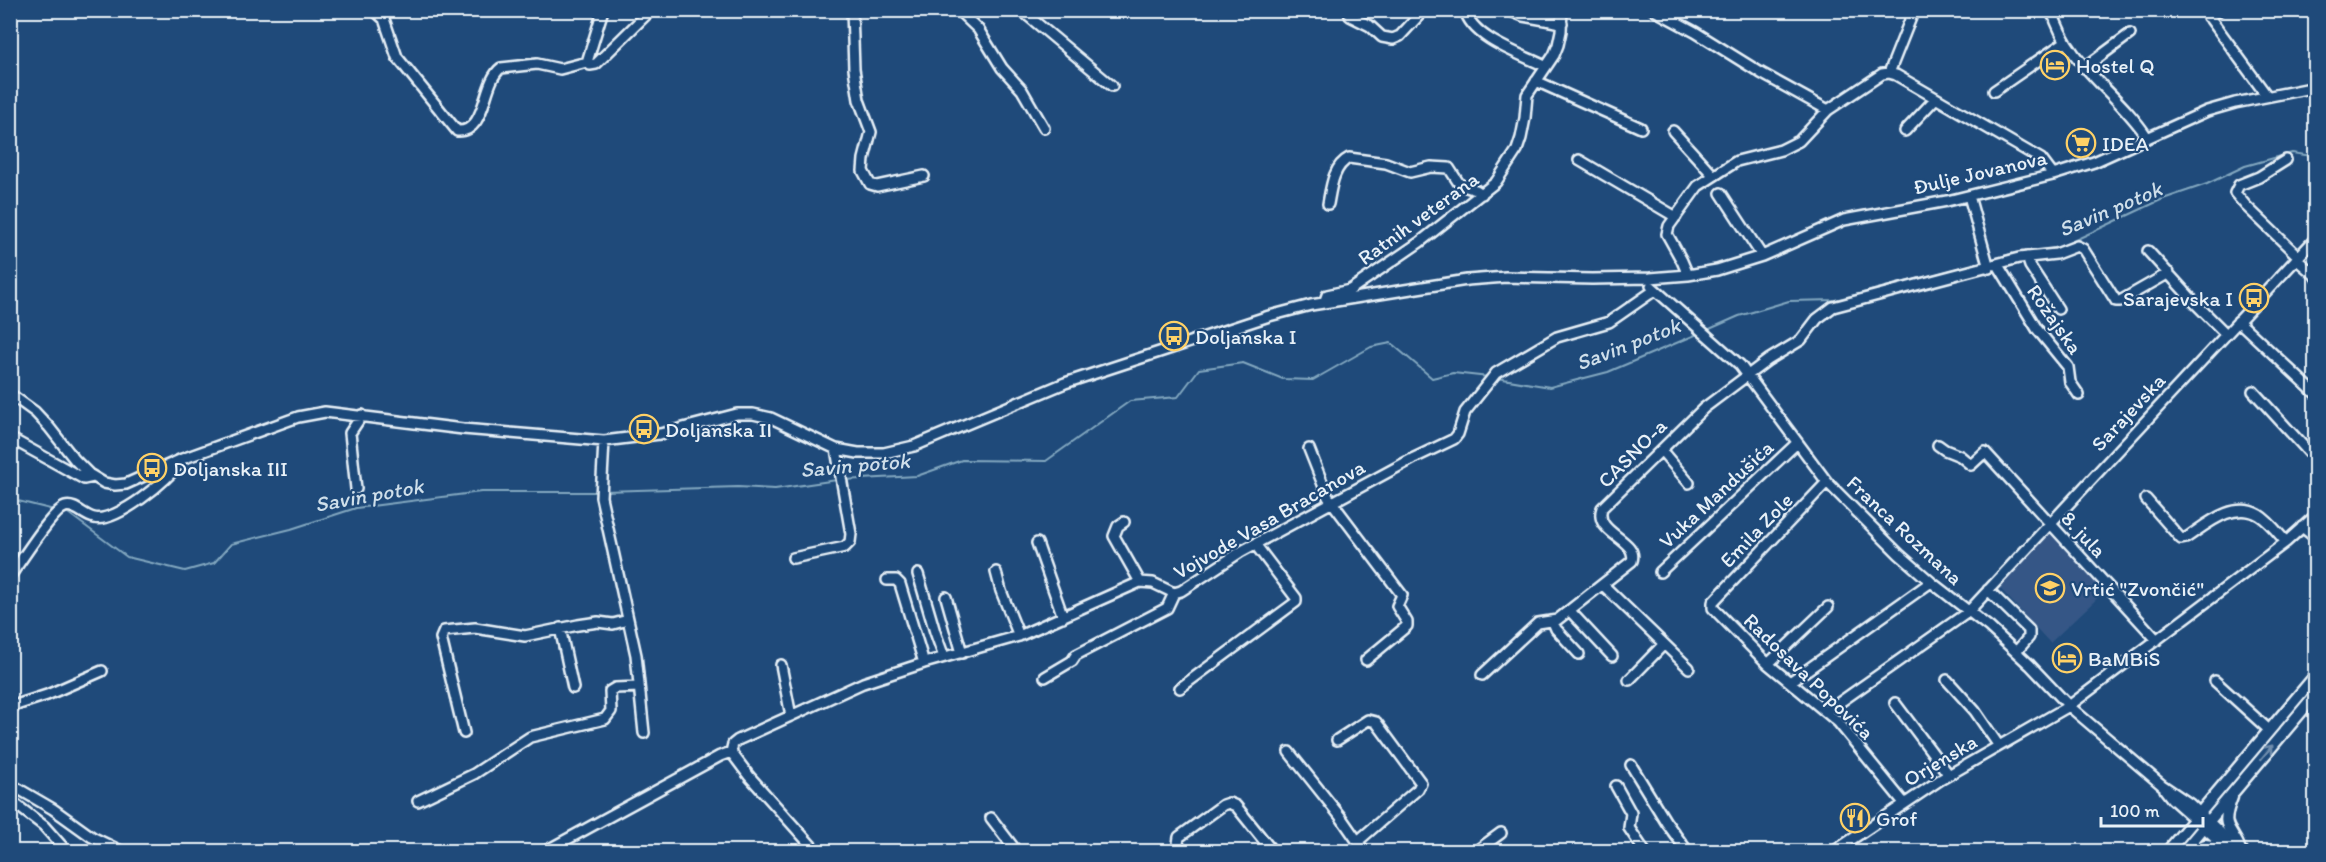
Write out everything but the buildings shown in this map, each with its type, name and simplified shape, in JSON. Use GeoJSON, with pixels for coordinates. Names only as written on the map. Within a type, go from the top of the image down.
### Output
{"type":"FeatureCollection","features":[{"type":"Feature","properties":{"kind":"main road"},"geometry":{"type":"LineString","coordinates":[[2167,852],[2316,675]]}},
{"type":"Feature","properties":{"kind":"main road"},"geometry":{"type":"LineString","coordinates":[[2183,852],[2316,694]]}},
{"type":"Feature","properties":{"kind":"main road"},"geometry":{"type":"LineString","coordinates":[[2234,791],[2226,815],[2226,823],[2241,852]]}},
{"type":"Feature","properties":{"kind":"main road"},"geometry":{"type":"LineString","coordinates":[[2189,852],[2205,845],[2229,850]]}},
{"type":"Feature","properties":{"kind":"street"},"geometry":{"type":"LineString","coordinates":[[374,10],[384,19],[397,57],[457,131],[470,128],[476,121],[492,79],[501,68],[537,64],[560,69],[587,62],[590,65],[597,64],[651,10]]}},
{"type":"Feature","properties":{"kind":"street"},"geometry":{"type":"LineString","coordinates":[[587,62],[603,10]]}},
{"type":"Feature","properties":{"kind":"street"},"geometry":{"type":"LineString","coordinates":[[852,10],[859,100],[871,132],[863,171],[872,185],[877,186],[924,176]]}},
{"type":"Feature","properties":{"kind":"street"},"geometry":{"type":"LineString","coordinates":[[958,10],[978,28],[1002,68],[1022,90],[1044,128]]}},
{"type":"Feature","properties":{"kind":"street"},"geometry":{"type":"LineString","coordinates":[[1022,10],[1112,86]]}},
{"type":"Feature","properties":{"kind":"street"},"geometry":{"type":"LineString","coordinates":[[1349,10],[1350,16],[1370,26],[1382,37],[1393,39],[1400,36],[1424,10]]}},
{"type":"Feature","properties":{"kind":"street"},"geometry":{"type":"LineString","coordinates":[[1465,10],[1467,19],[1484,36],[1545,66]]}},
{"type":"Feature","properties":{"kind":"street"},"geometry":{"type":"LineString","coordinates":[[1508,10],[1523,16],[1562,23]]}},
{"type":"Feature","properties":{"kind":"street","name":"Ratnih veterana"},"geometry":{"type":"LineString","coordinates":[[1324,303],[1327,295],[1350,290],[1420,242],[1496,182],[1517,150],[1524,127],[1527,95],[1558,45],[1562,10]]}},
{"type":"Feature","properties":{"kind":"street"},"geometry":{"type":"LineString","coordinates":[[1654,10],[1828,110]]}},
{"type":"Feature","properties":{"kind":"street"},"geometry":{"type":"LineString","coordinates":[[1889,73],[1914,10]]}},
{"type":"Feature","properties":{"kind":"street"},"geometry":{"type":"LineString","coordinates":[[2065,10],[2052,13],[2064,42],[2084,68],[2137,123],[2147,137]]}},
{"type":"Feature","properties":{"kind":"street"},"geometry":{"type":"LineString","coordinates":[[2219,10],[2206,14],[2267,96]]}},
{"type":"Feature","properties":{"kind":"street"},"geometry":{"type":"LineString","coordinates":[[2084,68],[2130,34]]}},
{"type":"Feature","properties":{"kind":"street"},"geometry":{"type":"LineString","coordinates":[[1994,91],[2064,42]]}},
{"type":"Feature","properties":{"kind":"street"},"geometry":{"type":"LineString","coordinates":[[1688,275],[1666,234],[1692,191],[1737,161],[1782,150],[1799,141],[1828,110],[1877,76],[1889,73],[1936,98],[2041,159],[2053,175]]}},
{"type":"Feature","properties":{"kind":"street"},"geometry":{"type":"LineString","coordinates":[[1536,81],[1641,128]]}},
{"type":"Feature","properties":{"kind":"street","name":"Đulje Jovanova"},"geometry":{"type":"LineString","coordinates":[[1324,303],[1467,280],[1506,277],[1650,278],[1725,269],[1762,256],[1844,219],[1969,196],[2053,175],[2094,162],[2207,111],[2316,87]]}},
{"type":"Feature","properties":{"kind":"street"},"geometry":{"type":"LineString","coordinates":[[1905,131],[1936,98]]}},
{"type":"Feature","properties":{"kind":"street"},"geometry":{"type":"LineString","coordinates":[[1673,131],[1713,175]]}},
{"type":"Feature","properties":{"kind":"street"},"geometry":{"type":"LineString","coordinates":[[1328,204],[1337,170],[1345,160],[1350,158],[1386,163],[1410,172],[1431,167],[1449,168],[1460,185],[1482,194]]}},
{"type":"Feature","properties":{"kind":"street"},"geometry":{"type":"LineString","coordinates":[[1579,160],[1676,217]]}},
{"type":"Feature","properties":{"kind":"street"},"geometry":{"type":"LineString","coordinates":[[2286,160],[2259,177],[2239,185],[2235,193],[2316,276]]}},
{"type":"Feature","properties":{"kind":"street"},"geometry":{"type":"LineString","coordinates":[[1722,193],[1762,256]]}},
{"type":"Feature","properties":{"kind":"street","name":"Rožajska"},"geometry":{"type":"LineString","coordinates":[[1969,196],[1990,263],[2037,329],[2068,367],[2070,382],[2079,395]]}},
{"type":"Feature","properties":{"kind":"street","name":"Sarajevska"},"geometry":{"type":"LineString","coordinates":[[1968,612],[2316,238]]}},
{"type":"Feature","properties":{"kind":"street","name":"CASNO-a"},"geometry":{"type":"LineString","coordinates":[[1482,675],[1534,626],[1542,621],[1553,622],[1570,611],[1630,562],[1634,554],[1603,523],[1600,516],[1602,508],[1704,408],[1748,374],[1801,340],[1817,319],[1833,307],[1990,263],[2056,254],[2079,247],[2114,300],[2118,301],[2169,273]]}},
{"type":"Feature","properties":{"kind":"street"},"geometry":{"type":"LineString","coordinates":[[2148,251],[2226,333]]}},
{"type":"Feature","properties":{"kind":"street"},"geometry":{"type":"LineString","coordinates":[[2027,257],[2030,266],[2058,309]]}},
{"type":"Feature","properties":{"kind":"street","name":"Franca Rozmana"},"geometry":{"type":"LineString","coordinates":[[1650,278],[1655,290],[1748,374],[1827,482],[1899,554],[1989,627],[2069,706],[2162,785],[2181,797],[2206,824]]}},
{"type":"Feature","properties":{"kind":"street","name":"Vojvode Vasa Bracanova"},"geometry":{"type":"LineString","coordinates":[[1140,582],[1149,582],[1174,593],[1181,591],[1255,544],[1456,437],[1466,412],[1493,376],[1557,337],[1609,322],[1655,290]]}},
{"type":"Feature","properties":{"kind":"street"},"geometry":{"type":"LineString","coordinates":[[10,394],[35,412],[75,460],[93,477],[110,485],[121,485],[182,459],[311,413],[325,412],[463,429],[604,441],[660,434],[737,414],[753,414],[771,418],[836,449],[866,454],[902,450],[1065,383],[1269,316],[1324,303]]}},
{"type":"Feature","properties":{"kind":"street"},"geometry":{"type":"LineString","coordinates":[[2238,321],[2316,394]]}},
{"type":"Feature","properties":{"kind":"street"},"geometry":{"type":"LineString","coordinates":[[2253,391],[2316,460]]}},
{"type":"Feature","properties":{"kind":"street"},"geometry":{"type":"LineString","coordinates":[[356,489],[350,433],[362,415]]}},
{"type":"Feature","properties":{"kind":"street"},"geometry":{"type":"LineString","coordinates":[[10,438],[84,479],[93,477]]}},
{"type":"Feature","properties":{"kind":"street"},"geometry":{"type":"LineString","coordinates":[[604,441],[601,497],[636,655],[644,733]]}},
{"type":"Feature","properties":{"kind":"street","name":"Vuka Mandušića"},"geometry":{"type":"LineString","coordinates":[[1660,572],[1797,443]]}},
{"type":"Feature","properties":{"kind":"street","name":"8. jula"},"geometry":{"type":"LineString","coordinates":[[1938,445],[1960,456],[1971,465],[1985,452],[2157,640]]}},
{"type":"Feature","properties":{"kind":"street"},"geometry":{"type":"LineString","coordinates":[[793,558],[845,547],[850,542],[851,534],[836,449]]}},
{"type":"Feature","properties":{"kind":"street"},"geometry":{"type":"LineString","coordinates":[[1309,449],[1328,497],[1402,596],[1397,606],[1407,626],[1366,660]]}},
{"type":"Feature","properties":{"kind":"street"},"geometry":{"type":"LineString","coordinates":[[1661,450],[1689,483]]}},
{"type":"Feature","properties":{"kind":"street"},"geometry":{"type":"LineString","coordinates":[[10,576],[59,511],[72,507],[95,519],[110,517],[143,497],[176,468],[182,459]]}},
{"type":"Feature","properties":{"kind":"street","name":"Emila Zole"},"geometry":{"type":"LineString","coordinates":[[1712,604],[1827,482]]}},
{"type":"Feature","properties":{"kind":"street"},"geometry":{"type":"LineString","coordinates":[[2146,499],[2181,539],[2220,516],[2244,510],[2262,517],[2286,542]]}},
{"type":"Feature","properties":{"kind":"street","name":"Orjenska"},"geometry":{"type":"LineString","coordinates":[[1833,852],[1949,775],[2069,706],[2286,542],[2316,515]]}},
{"type":"Feature","properties":{"kind":"street"},"geometry":{"type":"LineString","coordinates":[[817,852],[749,776],[731,752],[731,747],[735,742],[863,683],[1019,636],[1140,582],[1114,537],[1118,526],[1124,522]]}},
{"type":"Feature","properties":{"kind":"street"},"geometry":{"type":"LineString","coordinates":[[2302,527],[2316,538]]}},
{"type":"Feature","properties":{"kind":"street"},"geometry":{"type":"LineString","coordinates":[[1037,543],[1063,617]]}},
{"type":"Feature","properties":{"kind":"street"},"geometry":{"type":"LineString","coordinates":[[1180,688],[1296,602],[1296,598],[1255,544]]}},
{"type":"Feature","properties":{"kind":"street"},"geometry":{"type":"LineString","coordinates":[[996,572],[1019,636]]}},
{"type":"Feature","properties":{"kind":"street"},"geometry":{"type":"LineString","coordinates":[[918,574],[944,657]]}},
{"type":"Feature","properties":{"kind":"street"},"geometry":{"type":"LineString","coordinates":[[887,580],[896,580],[900,584],[924,663]]}},
{"type":"Feature","properties":{"kind":"street"},"geometry":{"type":"LineString","coordinates":[[1790,682],[1931,582]]}},
{"type":"Feature","properties":{"kind":"street"},"geometry":{"type":"LineString","coordinates":[[1604,585],[1689,668]]}},
{"type":"Feature","properties":{"kind":"street"},"geometry":{"type":"LineString","coordinates":[[1988,590],[2029,630],[2029,637],[2016,652]]}},
{"type":"Feature","properties":{"kind":"street"},"geometry":{"type":"LineString","coordinates":[[1046,677],[1072,662],[1076,655],[1167,608],[1174,593]]}},
{"type":"Feature","properties":{"kind":"street"},"geometry":{"type":"LineString","coordinates":[[946,597],[962,653]]}},
{"type":"Feature","properties":{"kind":"street","name":"Radosava Popovića"},"geometry":{"type":"LineString","coordinates":[[1712,604],[1715,611],[1768,664],[1826,712],[1852,738],[1904,803]]}},
{"type":"Feature","properties":{"kind":"street"},"geometry":{"type":"LineString","coordinates":[[1768,664],[1828,607]]}},
{"type":"Feature","properties":{"kind":"street"},"geometry":{"type":"LineString","coordinates":[[1570,611],[1612,656]]}},
{"type":"Feature","properties":{"kind":"street"},"geometry":{"type":"LineString","coordinates":[[1826,712],[1968,612]]}},
{"type":"Feature","properties":{"kind":"street"},"geometry":{"type":"LineString","coordinates":[[464,733],[444,653],[442,633],[444,631],[467,628],[522,636],[598,622],[613,624],[628,620]]}},
{"type":"Feature","properties":{"kind":"street"},"geometry":{"type":"LineString","coordinates":[[1553,622],[1556,629],[1579,654]]}},
{"type":"Feature","properties":{"kind":"street"},"geometry":{"type":"LineString","coordinates":[[560,628],[573,688]]}},
{"type":"Feature","properties":{"kind":"street"},"geometry":{"type":"LineString","coordinates":[[1629,680],[1664,644]]}},
{"type":"Feature","properties":{"kind":"street"},"geometry":{"type":"LineString","coordinates":[[781,665],[791,716]]}},
{"type":"Feature","properties":{"kind":"street"},"geometry":{"type":"LineString","coordinates":[[10,707],[47,695],[102,671]]}},
{"type":"Feature","properties":{"kind":"street"},"geometry":{"type":"LineString","coordinates":[[1947,680],[1975,711],[1999,746]]}},
{"type":"Feature","properties":{"kind":"street"},"geometry":{"type":"LineString","coordinates":[[2215,681],[2269,730]]}},
{"type":"Feature","properties":{"kind":"street"},"geometry":{"type":"LineString","coordinates":[[417,801],[474,774],[530,737],[605,719],[611,711],[610,691],[615,688],[639,687]]}},
{"type":"Feature","properties":{"kind":"street"},"geometry":{"type":"LineString","coordinates":[[1895,703],[1949,775]]}},
{"type":"Feature","properties":{"kind":"street"},"geometry":{"type":"LineString","coordinates":[[1337,740],[1368,720],[1376,722],[1421,783],[1419,788],[1358,841]]}},
{"type":"Feature","properties":{"kind":"street"},"geometry":{"type":"LineString","coordinates":[[544,852],[731,752]]}},
{"type":"Feature","properties":{"kind":"street"},"geometry":{"type":"LineString","coordinates":[[1289,752],[1335,809],[1365,852]]}},
{"type":"Feature","properties":{"kind":"street"},"geometry":{"type":"LineString","coordinates":[[1631,765],[1666,822],[1688,852]]}},
{"type":"Feature","properties":{"kind":"street"},"geometry":{"type":"LineString","coordinates":[[10,784],[92,837],[123,852]]}},
{"type":"Feature","properties":{"kind":"street"},"geometry":{"type":"LineString","coordinates":[[1616,786],[1631,813],[1629,828],[1645,852]]}},
{"type":"Feature","properties":{"kind":"street"},"geometry":{"type":"LineString","coordinates":[[10,800],[44,826],[67,852]]}},
{"type":"Feature","properties":{"kind":"street"},"geometry":{"type":"LineString","coordinates":[[1182,852],[1178,844],[1179,837],[1229,803],[1236,806],[1273,852]]}},
{"type":"Feature","properties":{"kind":"street"},"geometry":{"type":"LineString","coordinates":[[991,818],[1017,852]]}},
{"type":"Feature","properties":{"kind":"street"},"geometry":{"type":"LineString","coordinates":[[2206,824],[2229,850]]}},
{"type":"Feature","properties":{"kind":"street"},"geometry":{"type":"LineString","coordinates":[[2206,824],[2241,852]]}},
{"type":"Feature","properties":{"kind":"street"},"geometry":{"type":"LineString","coordinates":[[1475,852],[1501,833]]}},
{"type":"Feature","properties":{"kind":"shaded area","name":"Vrtić \"Zvončić\""},"geometry":{"type":"Polygon","coordinates":[[[2054,527],[2087,564],[2084,568],[2104,592],[2050,643],[1996,584],[2054,527]]]}},
{"type":"Feature","properties":{"kind":"waterway","name":"Savin potok"},"geometry":{"type":"LineString","coordinates":[[1989,260],[2015,253],[2058,248],[2163,199],[2207,184],[2245,166],[2292,153],[2312,156],[2316,154]]}},
{"type":"Feature","properties":{"kind":"waterway","name":"Savin potok"},"geometry":{"type":"LineString","coordinates":[[1705,331],[1739,316],[1789,301],[1835,300],[1983,262]]}},
{"type":"Feature","properties":{"kind":"waterway","name":"Savin potok"},"geometry":{"type":"LineString","coordinates":[[1497,378],[1550,387],[1608,372],[1700,333]]}},
{"type":"Feature","properties":{"kind":"waterway","name":"Savin potok"},"geometry":{"type":"LineString","coordinates":[[843,480],[917,476],[962,460],[1046,461],[1130,401],[1178,397],[1199,369],[1243,363],[1283,379],[1313,380],[1371,347],[1391,343],[1432,378],[1453,373],[1489,377]]}},
{"type":"Feature","properties":{"kind":"waterway","name":"Savin potok"},"geometry":{"type":"LineString","coordinates":[[604,491],[738,487],[775,489],[837,480]]}},
{"type":"Feature","properties":{"kind":"waterway","name":"Savin potok"},"geometry":{"type":"LineString","coordinates":[[63,512],[68,513],[127,557],[185,571],[214,563],[231,544],[291,529],[356,508],[481,492],[598,492]]}},
{"type":"Feature","properties":{"kind":"waterway","name":"Savin potok"},"geometry":{"type":"LineString","coordinates":[[10,499],[54,510]]}},
{"type":"Feature","properties":{"kind":"place","name":"Hostel Q"},"geometry":{"type":"Point","coordinates":[2055,65]}},
{"type":"Feature","properties":{"kind":"place","name":"IDEA"},"geometry":{"type":"Point","coordinates":[2081,143]}},
{"type":"Feature","properties":{"kind":"place","name":"Sarajevska I"},"geometry":{"type":"Point","coordinates":[2254,298]}},
{"type":"Feature","properties":{"kind":"place","name":"Doljanska I"},"geometry":{"type":"Point","coordinates":[1174,336]}},
{"type":"Feature","properties":{"kind":"place","name":"Doljanska II"},"geometry":{"type":"Point","coordinates":[644,429]}},
{"type":"Feature","properties":{"kind":"place","name":"Doljanska III"},"geometry":{"type":"Point","coordinates":[152,468]}},
{"type":"Feature","properties":{"kind":"place","name":"Vrtić \"Zvončić\""},"geometry":{"type":"Point","coordinates":[2050,588]}},
{"type":"Feature","properties":{"kind":"place","name":"BaMBiS"},"geometry":{"type":"Point","coordinates":[2067,658]}},
{"type":"Feature","properties":{"kind":"place","name":"Grof"},"geometry":{"type":"Point","coordinates":[1855,818]}}]}
